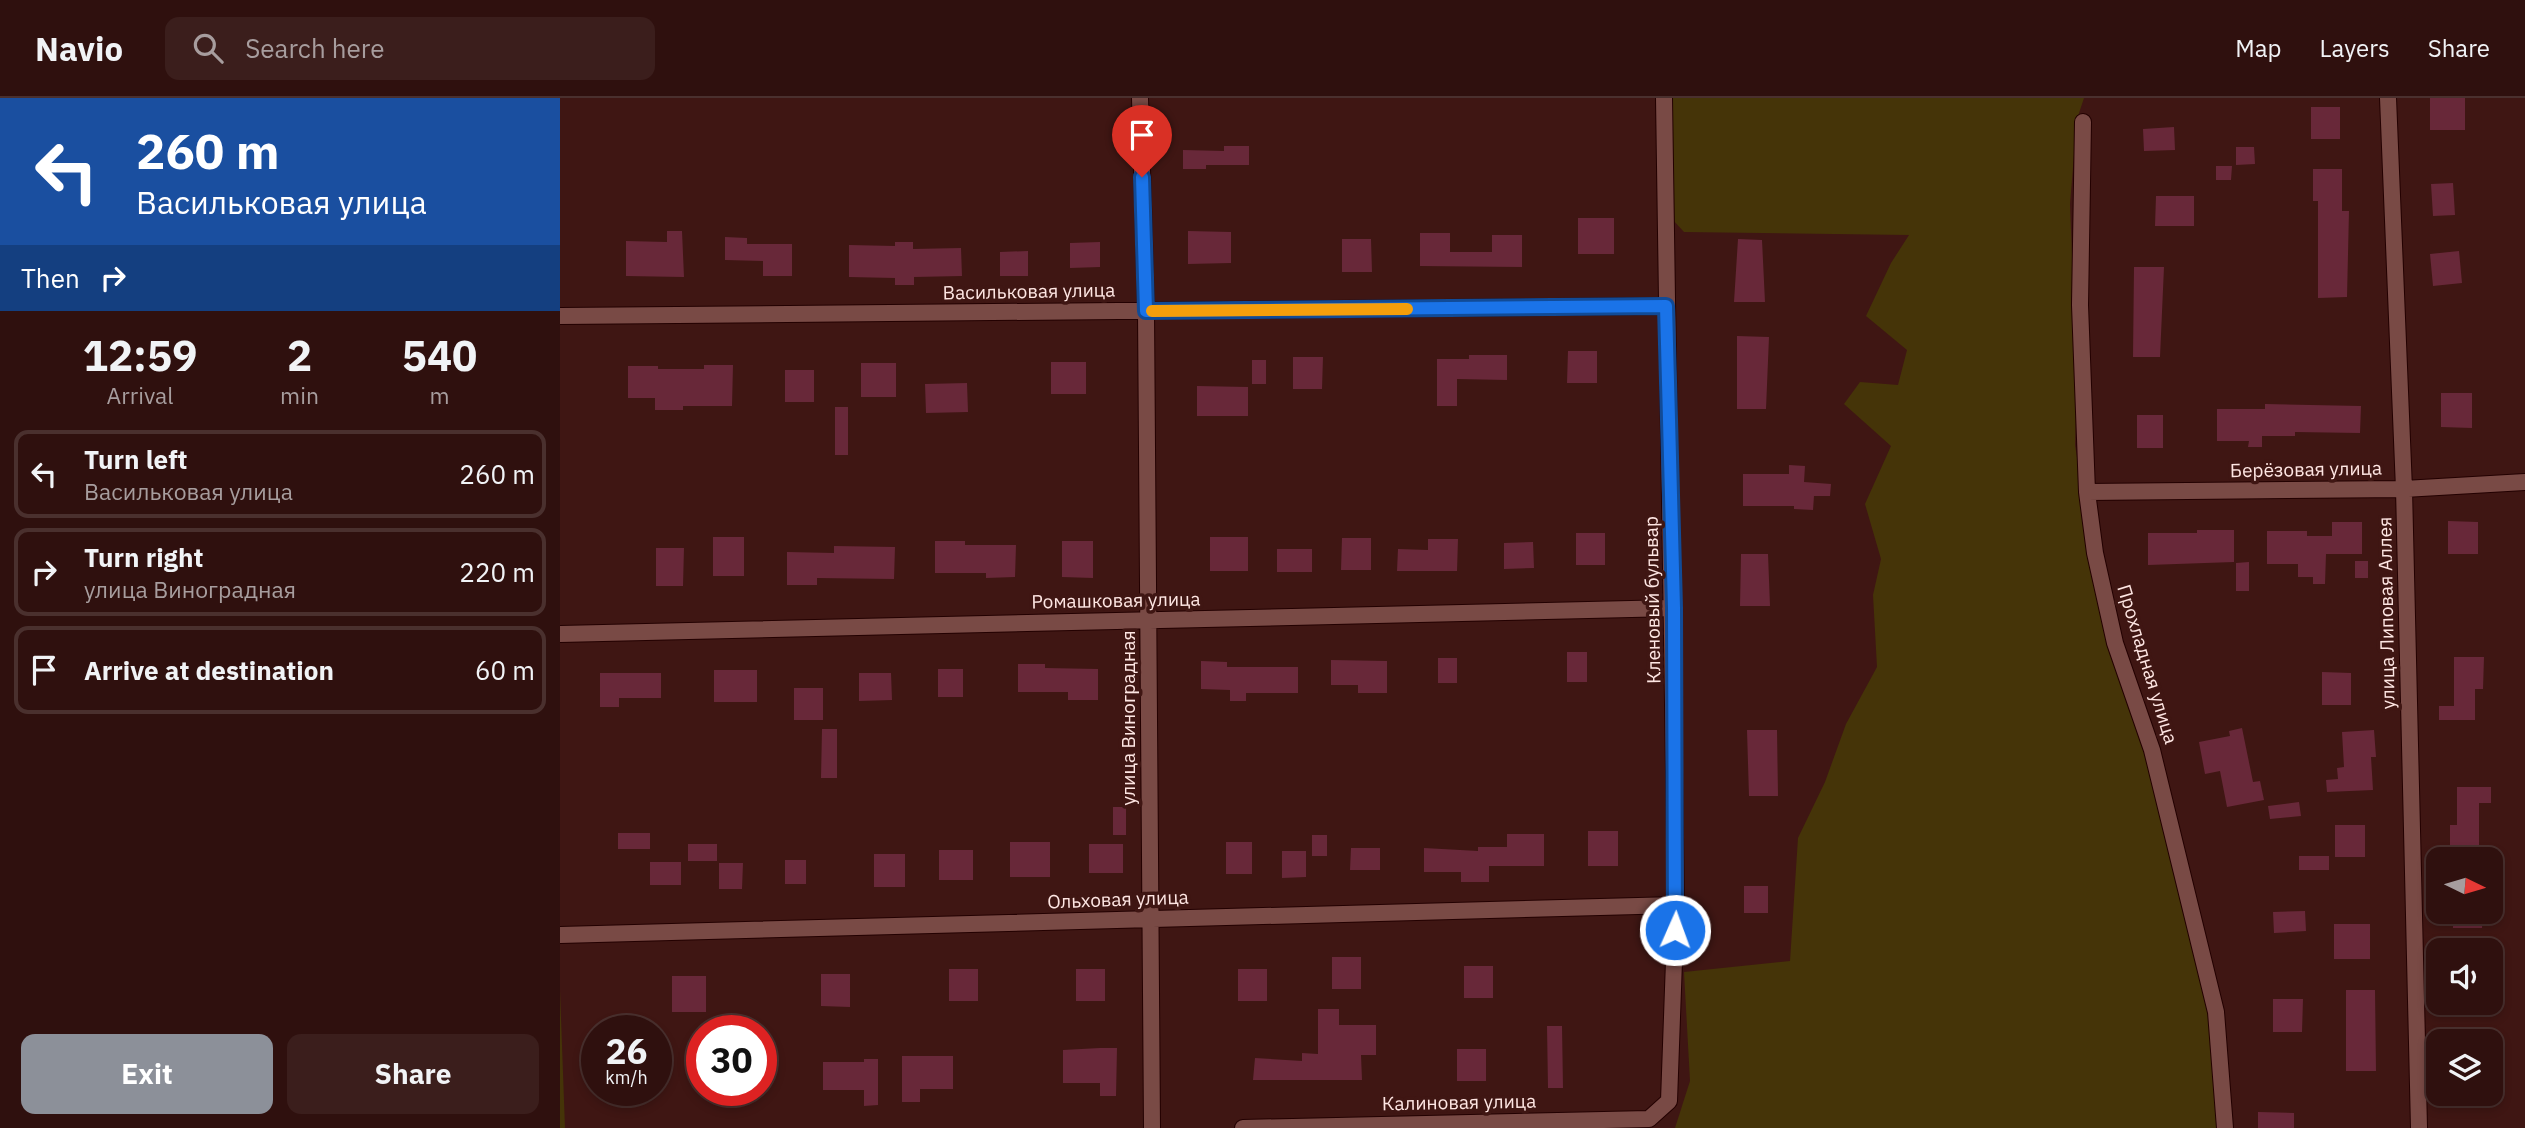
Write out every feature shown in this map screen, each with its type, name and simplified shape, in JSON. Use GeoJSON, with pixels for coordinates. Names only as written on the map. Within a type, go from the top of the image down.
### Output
{"type":"FeatureCollection","features":[{"type":"Feature","properties":{"kind":"street","name":"улица Виноградная"},"geometry":{"type":"LineString","coordinates":[[1140,98],[1146,311],[1152,1128]]}},
{"type":"Feature","properties":{"kind":"street","name":"Кленовый бульвар"},"geometry":{"type":"LineString","coordinates":[[1664,98],[1674,608],[1676,905],[1669,1101]]}},
{"type":"Feature","properties":{"kind":"street","name":"улица Липовая Аллея"},"geometry":{"type":"LineString","coordinates":[[2388,98],[2404,489],[2420,1128]]}},
{"type":"Feature","properties":{"kind":"street","name":"Прохладная улица"},"geometry":{"type":"LineString","coordinates":[[2083,121],[2080,305],[2087,492],[2095,553],[2115,643],[2152,750],[2216,1012],[2225,1128]]}},
{"type":"Feature","properties":{"kind":"street","name":"Васильковая улица"},"geometry":{"type":"LineString","coordinates":[[560,316],[1666,306]]}},
{"type":"Feature","properties":{"kind":"street","name":"Берёзовая улица"},"geometry":{"type":"LineString","coordinates":[[2087,492],[2404,489],[2525,482]]}},
{"type":"Feature","properties":{"kind":"street","name":"Ромашковая улица"},"geometry":{"type":"LineString","coordinates":[[560,634],[1674,608]]}},
{"type":"Feature","properties":{"kind":"street","name":"Ольховая улица"},"geometry":{"type":"LineString","coordinates":[[560,935],[1676,905]]}},
{"type":"Feature","properties":{"kind":"street","name":"Калиновая улица"},"geometry":{"type":"LineString","coordinates":[[1242,1128],[1648,1119],[1669,1101]]}},
{"type":"Feature","properties":{"kind":"shaded area"},"geometry":{"type":"Polygon","coordinates":[[[1671,98],[2084,98],[2077,119],[2070,204],[2077,382],[2075,445],[2083,494],[2213,1012],[2218,1128],[1675,1128],[1690,1081],[1684,972],[1790,961],[1798,838],[1825,782],[1846,724],[1877,667],[1873,595],[1881,559],[1865,504],[1891,446],[1844,404],[1860,382],[1898,385],[1907,350],[1866,316],[1891,263],[1909,235],[1684,232],[1673,220],[1671,98]]]}},
{"type":"Feature","properties":{"kind":"shaded area"},"geometry":{"type":"Polygon","coordinates":[[[560,990],[565,1128],[560,1128],[560,990]]]}},
{"type":"Feature","properties":{"kind":"building"},"geometry":{"type":"Polygon","coordinates":[[[2430,98],[2465,98],[2465,130],[2430,130],[2430,98]]]}},
{"type":"Feature","properties":{"kind":"building"},"geometry":{"type":"Polygon","coordinates":[[[2311,107],[2340,107],[2340,139],[2311,139],[2311,107]]]}},
{"type":"Feature","properties":{"kind":"building"},"geometry":{"type":"Polygon","coordinates":[[[2174,127],[2175,150],[2144,151],[2143,129],[2174,127]]]}},
{"type":"Feature","properties":{"kind":"building"},"geometry":{"type":"Polygon","coordinates":[[[1224,146],[1249,146],[1249,165],[1206,165],[1206,169],[1183,169],[1183,150],[1224,151],[1224,146]]]}},
{"type":"Feature","properties":{"kind":"building"},"geometry":{"type":"Polygon","coordinates":[[[2236,147],[2254,147],[2255,164],[2236,165],[2236,147]]]}},
{"type":"Feature","properties":{"kind":"building"},"geometry":{"type":"Polygon","coordinates":[[[2216,166],[2232,166],[2231,180],[2216,180],[2216,166]]]}},
{"type":"Feature","properties":{"kind":"building"},"geometry":{"type":"Polygon","coordinates":[[[2313,169],[2342,169],[2342,211],[2349,211],[2347,297],[2318,298],[2318,201],[2313,201],[2313,169]]]}},
{"type":"Feature","properties":{"kind":"building"},"geometry":{"type":"Polygon","coordinates":[[[2453,183],[2455,215],[2433,216],[2431,184],[2453,183]]]}},
{"type":"Feature","properties":{"kind":"building"},"geometry":{"type":"Polygon","coordinates":[[[2156,196],[2194,196],[2194,226],[2155,226],[2156,196]]]}},
{"type":"Feature","properties":{"kind":"building"},"geometry":{"type":"Polygon","coordinates":[[[1578,218],[1614,218],[1614,254],[1578,254],[1578,218]]]}},
{"type":"Feature","properties":{"kind":"building"},"geometry":{"type":"Polygon","coordinates":[[[667,231],[682,231],[684,277],[626,276],[626,241],[667,242],[667,231]]]}},
{"type":"Feature","properties":{"kind":"building"},"geometry":{"type":"Polygon","coordinates":[[[1188,231],[1231,232],[1231,263],[1188,264],[1188,231]]]}},
{"type":"Feature","properties":{"kind":"building"},"geometry":{"type":"Polygon","coordinates":[[[1420,233],[1450,233],[1450,252],[1492,252],[1492,235],[1522,235],[1522,267],[1420,266],[1420,233]]]}},
{"type":"Feature","properties":{"kind":"building"},"geometry":{"type":"Polygon","coordinates":[[[725,237],[747,238],[747,244],[792,244],[792,276],[763,276],[763,261],[725,260],[725,237]]]}},
{"type":"Feature","properties":{"kind":"building"},"geometry":{"type":"Polygon","coordinates":[[[1342,239],[1371,239],[1372,272],[1342,272],[1342,239]]]}},
{"type":"Feature","properties":{"kind":"building"},"geometry":{"type":"Polygon","coordinates":[[[1738,239],[1762,240],[1765,302],[1734,302],[1738,239]]]}},
{"type":"Feature","properties":{"kind":"building"},"geometry":{"type":"Polygon","coordinates":[[[895,242],[913,242],[913,249],[961,248],[962,276],[914,277],[914,285],[895,285],[895,278],[849,277],[849,245],[895,246],[895,242]]]}},
{"type":"Feature","properties":{"kind":"building"},"geometry":{"type":"Polygon","coordinates":[[[1100,242],[1100,267],[1070,268],[1070,243],[1100,242]]]}},
{"type":"Feature","properties":{"kind":"building"},"geometry":{"type":"Polygon","coordinates":[[[1028,251],[1028,276],[1000,276],[1000,252],[1028,251]]]}},
{"type":"Feature","properties":{"kind":"building"},"geometry":{"type":"Polygon","coordinates":[[[2459,251],[2462,283],[2433,286],[2430,254],[2459,251]]]}},
{"type":"Feature","properties":{"kind":"building"},"geometry":{"type":"Polygon","coordinates":[[[2134,267],[2164,267],[2160,357],[2133,357],[2134,267]]]}},
{"type":"Feature","properties":{"kind":"building"},"geometry":{"type":"Polygon","coordinates":[[[1737,336],[1769,337],[1766,409],[1737,409],[1737,336]]]}},
{"type":"Feature","properties":{"kind":"building"},"geometry":{"type":"Polygon","coordinates":[[[1568,351],[1597,351],[1597,383],[1567,383],[1568,351]]]}},
{"type":"Feature","properties":{"kind":"building"},"geometry":{"type":"Polygon","coordinates":[[[1469,355],[1507,355],[1507,380],[1457,379],[1457,406],[1437,406],[1437,359],[1469,359],[1469,355]]]}},
{"type":"Feature","properties":{"kind":"building"},"geometry":{"type":"Polygon","coordinates":[[[1293,357],[1323,357],[1322,389],[1293,389],[1293,357]]]}},
{"type":"Feature","properties":{"kind":"building"},"geometry":{"type":"Polygon","coordinates":[[[1252,360],[1266,360],[1266,384],[1252,384],[1252,360]]]}},
{"type":"Feature","properties":{"kind":"building"},"geometry":{"type":"Polygon","coordinates":[[[1051,362],[1086,362],[1086,394],[1051,394],[1051,362]]]}},
{"type":"Feature","properties":{"kind":"building"},"geometry":{"type":"Polygon","coordinates":[[[861,363],[896,363],[896,397],[861,397],[861,363]]]}},
{"type":"Feature","properties":{"kind":"building"},"geometry":{"type":"Polygon","coordinates":[[[704,365],[733,365],[732,406],[683,406],[683,410],[655,410],[655,398],[628,398],[628,366],[704,369],[704,365]]]}},
{"type":"Feature","properties":{"kind":"building"},"geometry":{"type":"Polygon","coordinates":[[[785,370],[814,370],[814,402],[785,402],[785,370]]]}},
{"type":"Feature","properties":{"kind":"building"},"geometry":{"type":"Polygon","coordinates":[[[967,383],[968,412],[926,413],[925,384],[967,383]]]}},
{"type":"Feature","properties":{"kind":"building"},"geometry":{"type":"Polygon","coordinates":[[[1197,386],[1248,387],[1248,416],[1197,416],[1197,386]]]}},
{"type":"Feature","properties":{"kind":"building"},"geometry":{"type":"Polygon","coordinates":[[[2441,393],[2472,393],[2472,428],[2441,427],[2441,393]]]}},
{"type":"Feature","properties":{"kind":"building"},"geometry":{"type":"Polygon","coordinates":[[[2265,404],[2361,406],[2360,433],[2295,432],[2295,436],[2262,436],[2262,447],[2248,447],[2249,441],[2217,441],[2217,409],[2265,409],[2265,404]]]}},
{"type":"Feature","properties":{"kind":"building"},"geometry":{"type":"Polygon","coordinates":[[[835,407],[848,407],[848,455],[835,455],[835,407]]]}},
{"type":"Feature","properties":{"kind":"building"},"geometry":{"type":"Polygon","coordinates":[[[2137,415],[2163,415],[2163,448],[2137,448],[2137,415]]]}},
{"type":"Feature","properties":{"kind":"building"},"geometry":{"type":"Polygon","coordinates":[[[1789,465],[1805,466],[1804,482],[1831,484],[1830,496],[1814,496],[1813,510],[1794,509],[1794,506],[1743,506],[1743,474],[1789,474],[1789,465]]]}},
{"type":"Feature","properties":{"kind":"building"},"geometry":{"type":"Polygon","coordinates":[[[2448,521],[2478,522],[2478,554],[2448,554],[2448,521]]]}},
{"type":"Feature","properties":{"kind":"building"},"geometry":{"type":"Polygon","coordinates":[[[2332,522],[2362,522],[2362,554],[2326,554],[2325,584],[2313,584],[2313,577],[2298,577],[2298,564],[2267,564],[2267,531],[2307,531],[2307,536],[2332,536],[2332,522]]]}},
{"type":"Feature","properties":{"kind":"building"},"geometry":{"type":"Polygon","coordinates":[[[2197,530],[2234,530],[2234,562],[2148,565],[2148,533],[2197,533],[2197,530]]]}},
{"type":"Feature","properties":{"kind":"building"},"geometry":{"type":"Polygon","coordinates":[[[1576,533],[1605,533],[1605,565],[1576,565],[1576,533]]]}},
{"type":"Feature","properties":{"kind":"building"},"geometry":{"type":"Polygon","coordinates":[[[713,537],[744,537],[744,576],[713,576],[713,537]]]}},
{"type":"Feature","properties":{"kind":"building"},"geometry":{"type":"Polygon","coordinates":[[[1210,537],[1248,537],[1248,571],[1210,571],[1210,537]]]}},
{"type":"Feature","properties":{"kind":"building"},"geometry":{"type":"Polygon","coordinates":[[[1342,538],[1371,538],[1371,570],[1341,570],[1342,538]]]}},
{"type":"Feature","properties":{"kind":"building"},"geometry":{"type":"Polygon","coordinates":[[[1428,539],[1458,539],[1457,571],[1397,571],[1398,549],[1428,550],[1428,539]]]}},
{"type":"Feature","properties":{"kind":"building"},"geometry":{"type":"Polygon","coordinates":[[[935,541],[965,541],[965,545],[1016,545],[1015,577],[986,578],[986,573],[935,573],[935,541]]]}},
{"type":"Feature","properties":{"kind":"building"},"geometry":{"type":"Polygon","coordinates":[[[1062,541],[1093,541],[1093,578],[1062,577],[1062,541]]]}},
{"type":"Feature","properties":{"kind":"building"},"geometry":{"type":"Polygon","coordinates":[[[1533,542],[1534,568],[1504,569],[1504,543],[1533,542]]]}},
{"type":"Feature","properties":{"kind":"building"},"geometry":{"type":"Polygon","coordinates":[[[834,546],[895,547],[894,579],[817,578],[817,585],[787,585],[787,552],[834,553],[834,546]]]}},
{"type":"Feature","properties":{"kind":"building"},"geometry":{"type":"Polygon","coordinates":[[[656,548],[684,548],[683,586],[656,586],[656,548]]]}},
{"type":"Feature","properties":{"kind":"building"},"geometry":{"type":"Polygon","coordinates":[[[1277,549],[1312,549],[1312,572],[1277,572],[1277,549]]]}},
{"type":"Feature","properties":{"kind":"building"},"geometry":{"type":"Polygon","coordinates":[[[1741,554],[1768,554],[1770,606],[1740,606],[1741,554]]]}},
{"type":"Feature","properties":{"kind":"building"},"geometry":{"type":"Polygon","coordinates":[[[2355,561],[2368,561],[2368,578],[2355,578],[2355,561]]]}},
{"type":"Feature","properties":{"kind":"building"},"geometry":{"type":"Polygon","coordinates":[[[2249,562],[2249,591],[2236,591],[2236,563],[2249,562]]]}},
{"type":"Feature","properties":{"kind":"building"},"geometry":{"type":"Polygon","coordinates":[[[1567,652],[1587,652],[1587,682],[1567,682],[1567,652]]]}},
{"type":"Feature","properties":{"kind":"building"},"geometry":{"type":"Polygon","coordinates":[[[2454,657],[2484,657],[2483,689],[2475,689],[2475,720],[2439,720],[2439,706],[2454,706],[2454,657]]]}},
{"type":"Feature","properties":{"kind":"building"},"geometry":{"type":"Polygon","coordinates":[[[1438,658],[1457,658],[1457,683],[1438,683],[1438,658]]]}},
{"type":"Feature","properties":{"kind":"building"},"geometry":{"type":"Polygon","coordinates":[[[1331,660],[1387,661],[1387,693],[1358,693],[1358,685],[1331,685],[1331,660]]]}},
{"type":"Feature","properties":{"kind":"building"},"geometry":{"type":"Polygon","coordinates":[[[1201,661],[1227,662],[1227,667],[1298,667],[1298,693],[1246,693],[1246,701],[1230,701],[1230,690],[1201,689],[1201,661]]]}},
{"type":"Feature","properties":{"kind":"building"},"geometry":{"type":"Polygon","coordinates":[[[1018,664],[1045,664],[1045,668],[1098,669],[1098,700],[1068,700],[1068,692],[1018,692],[1018,664]]]}},
{"type":"Feature","properties":{"kind":"building"},"geometry":{"type":"Polygon","coordinates":[[[938,669],[963,669],[963,697],[938,697],[938,669]]]}},
{"type":"Feature","properties":{"kind":"building"},"geometry":{"type":"Polygon","coordinates":[[[714,670],[757,670],[757,702],[714,702],[714,670]]]}},
{"type":"Feature","properties":{"kind":"building"},"geometry":{"type":"Polygon","coordinates":[[[2322,672],[2351,673],[2351,705],[2322,705],[2322,672]]]}},
{"type":"Feature","properties":{"kind":"building"},"geometry":{"type":"Polygon","coordinates":[[[600,673],[661,673],[661,698],[619,698],[619,707],[600,707],[600,673]]]}},
{"type":"Feature","properties":{"kind":"building"},"geometry":{"type":"Polygon","coordinates":[[[859,673],[891,673],[892,700],[859,701],[859,673]]]}},
{"type":"Feature","properties":{"kind":"building"},"geometry":{"type":"Polygon","coordinates":[[[794,688],[823,688],[823,720],[794,720],[794,688]]]}},
{"type":"Feature","properties":{"kind":"building"},"geometry":{"type":"Polygon","coordinates":[[[2242,728],[2253,782],[2260,781],[2264,800],[2227,807],[2220,771],[2205,774],[2199,742],[2230,736],[2229,731],[2242,728]]]}},
{"type":"Feature","properties":{"kind":"building"},"geometry":{"type":"Polygon","coordinates":[[[822,729],[837,729],[837,778],[821,778],[822,729]]]}},
{"type":"Feature","properties":{"kind":"building"},"geometry":{"type":"Polygon","coordinates":[[[1747,730],[1777,730],[1778,796],[1749,796],[1747,730]]]}},
{"type":"Feature","properties":{"kind":"building"},"geometry":{"type":"Polygon","coordinates":[[[2374,730],[2376,757],[2371,757],[2373,790],[2327,792],[2326,780],[2338,779],[2337,768],[2344,767],[2342,732],[2374,730]]]}},
{"type":"Feature","properties":{"kind":"building"},"geometry":{"type":"Polygon","coordinates":[[[2457,787],[2491,787],[2491,803],[2479,803],[2479,847],[2450,847],[2450,825],[2457,825],[2457,787]]]}},
{"type":"Feature","properties":{"kind":"building"},"geometry":{"type":"Polygon","coordinates":[[[2299,802],[2301,816],[2270,819],[2268,806],[2299,802]]]}},
{"type":"Feature","properties":{"kind":"building"},"geometry":{"type":"Polygon","coordinates":[[[1113,807],[1126,807],[1126,835],[1113,835],[1113,807]]]}},
{"type":"Feature","properties":{"kind":"building"},"geometry":{"type":"Polygon","coordinates":[[[2335,825],[2365,825],[2365,857],[2335,857],[2335,825]]]}},
{"type":"Feature","properties":{"kind":"building"},"geometry":{"type":"Polygon","coordinates":[[[1588,831],[1618,831],[1618,866],[1588,866],[1588,831]]]}},
{"type":"Feature","properties":{"kind":"building"},"geometry":{"type":"Polygon","coordinates":[[[618,833],[650,833],[650,849],[618,849],[618,833]]]}},
{"type":"Feature","properties":{"kind":"building"},"geometry":{"type":"Polygon","coordinates":[[[1507,834],[1544,834],[1544,866],[1489,866],[1489,882],[1461,882],[1461,872],[1424,872],[1424,848],[1478,851],[1478,847],[1507,847],[1507,834]]]}},
{"type":"Feature","properties":{"kind":"building"},"geometry":{"type":"Polygon","coordinates":[[[1312,835],[1327,835],[1327,856],[1312,856],[1312,835]]]}},
{"type":"Feature","properties":{"kind":"building"},"geometry":{"type":"Polygon","coordinates":[[[1010,842],[1050,842],[1050,877],[1010,877],[1010,842]]]}},
{"type":"Feature","properties":{"kind":"building"},"geometry":{"type":"Polygon","coordinates":[[[1226,842],[1252,842],[1252,874],[1226,874],[1226,842]]]}},
{"type":"Feature","properties":{"kind":"building"},"geometry":{"type":"Polygon","coordinates":[[[688,844],[717,844],[717,861],[688,861],[688,844]]]}},
{"type":"Feature","properties":{"kind":"building"},"geometry":{"type":"Polygon","coordinates":[[[1089,844],[1123,844],[1123,873],[1089,873],[1089,844]]]}},
{"type":"Feature","properties":{"kind":"building"},"geometry":{"type":"Polygon","coordinates":[[[1351,848],[1380,848],[1380,870],[1350,870],[1351,848]]]}},
{"type":"Feature","properties":{"kind":"building"},"geometry":{"type":"Polygon","coordinates":[[[939,850],[973,850],[973,880],[939,880],[939,850]]]}},
{"type":"Feature","properties":{"kind":"building"},"geometry":{"type":"Polygon","coordinates":[[[1282,851],[1306,851],[1306,877],[1282,878],[1282,851]]]}},
{"type":"Feature","properties":{"kind":"building"},"geometry":{"type":"Polygon","coordinates":[[[874,854],[905,854],[905,887],[874,887],[874,854]]]}},
{"type":"Feature","properties":{"kind":"building"},"geometry":{"type":"Polygon","coordinates":[[[2299,856],[2329,856],[2329,870],[2299,870],[2299,856]]]}},
{"type":"Feature","properties":{"kind":"building"},"geometry":{"type":"Polygon","coordinates":[[[785,860],[806,860],[806,884],[785,884],[785,860]]]}},
{"type":"Feature","properties":{"kind":"building"},"geometry":{"type":"Polygon","coordinates":[[[650,862],[681,862],[681,885],[650,885],[650,862]]]}},
{"type":"Feature","properties":{"kind":"building"},"geometry":{"type":"Polygon","coordinates":[[[719,863],[743,863],[742,889],[719,889],[719,863]]]}},
{"type":"Feature","properties":{"kind":"building"},"geometry":{"type":"Polygon","coordinates":[[[1744,886],[1768,886],[1768,913],[1744,913],[1744,886]]]}},
{"type":"Feature","properties":{"kind":"building"},"geometry":{"type":"Polygon","coordinates":[[[2305,911],[2306,931],[2274,933],[2273,912],[2305,911]]]}},
{"type":"Feature","properties":{"kind":"building"},"geometry":{"type":"Polygon","coordinates":[[[2334,924],[2370,924],[2370,959],[2334,959],[2334,924]]]}},
{"type":"Feature","properties":{"kind":"building"},"geometry":{"type":"Polygon","coordinates":[[[2453,924],[2482,924],[2482,928],[2453,928],[2453,924]]]}},
{"type":"Feature","properties":{"kind":"building"},"geometry":{"type":"Polygon","coordinates":[[[1332,957],[1361,957],[1361,989],[1332,989],[1332,957]]]}},
{"type":"Feature","properties":{"kind":"building"},"geometry":{"type":"Polygon","coordinates":[[[1464,966],[1493,966],[1493,998],[1464,998],[1464,966]]]}},
{"type":"Feature","properties":{"kind":"building"},"geometry":{"type":"Polygon","coordinates":[[[949,969],[978,969],[978,1001],[949,1001],[949,969]]]}},
{"type":"Feature","properties":{"kind":"building"},"geometry":{"type":"Polygon","coordinates":[[[1076,969],[1105,969],[1105,1001],[1076,1001],[1076,969]]]}},
{"type":"Feature","properties":{"kind":"building"},"geometry":{"type":"Polygon","coordinates":[[[1238,969],[1267,969],[1267,1001],[1238,1001],[1238,969]]]}},
{"type":"Feature","properties":{"kind":"building"},"geometry":{"type":"Polygon","coordinates":[[[821,974],[850,974],[850,1007],[821,1006],[821,974]]]}},
{"type":"Feature","properties":{"kind":"building"},"geometry":{"type":"Polygon","coordinates":[[[672,976],[706,976],[706,1012],[672,1012],[672,976]]]}},
{"type":"Feature","properties":{"kind":"building"},"geometry":{"type":"Polygon","coordinates":[[[2346,990],[2375,990],[2376,1071],[2346,1071],[2346,990]]]}},
{"type":"Feature","properties":{"kind":"building"},"geometry":{"type":"Polygon","coordinates":[[[2273,999],[2303,999],[2302,1032],[2273,1032],[2273,999]]]}},
{"type":"Feature","properties":{"kind":"building"},"geometry":{"type":"Polygon","coordinates":[[[1318,1009],[1339,1009],[1339,1025],[1376,1025],[1376,1055],[1361,1055],[1362,1080],[1253,1080],[1255,1058],[1302,1061],[1302,1053],[1318,1054],[1318,1009]]]}},
{"type":"Feature","properties":{"kind":"building"},"geometry":{"type":"Polygon","coordinates":[[[1547,1026],[1562,1026],[1563,1088],[1548,1088],[1547,1026]]]}},
{"type":"Feature","properties":{"kind":"building"},"geometry":{"type":"Polygon","coordinates":[[[1117,1048],[1116,1096],[1100,1096],[1100,1083],[1063,1083],[1063,1050],[1117,1048]]]}},
{"type":"Feature","properties":{"kind":"building"},"geometry":{"type":"Polygon","coordinates":[[[1457,1049],[1486,1049],[1486,1081],[1457,1081],[1457,1049]]]}},
{"type":"Feature","properties":{"kind":"building"},"geometry":{"type":"Polygon","coordinates":[[[902,1056],[953,1056],[953,1089],[920,1089],[920,1102],[902,1102],[902,1056]]]}},
{"type":"Feature","properties":{"kind":"building"},"geometry":{"type":"Polygon","coordinates":[[[864,1059],[878,1059],[878,1105],[864,1106],[864,1090],[823,1090],[823,1062],[864,1062],[864,1059]]]}},
{"type":"Feature","properties":{"kind":"building"},"geometry":{"type":"Polygon","coordinates":[[[2258,1112],[2294,1113],[2294,1128],[2258,1128],[2258,1112]]]}},
{"type":"Feature","properties":{"kind":"slow traffic"},"geometry":{"type":"LineString","coordinates":[[1152,311],[1407,309]]}},
{"type":"Feature","properties":{"kind":"route"},"geometry":{"type":"LineString","coordinates":[[1142,177],[1146,311],[1666,306],[1674,608],[1675,930]]}}]}
